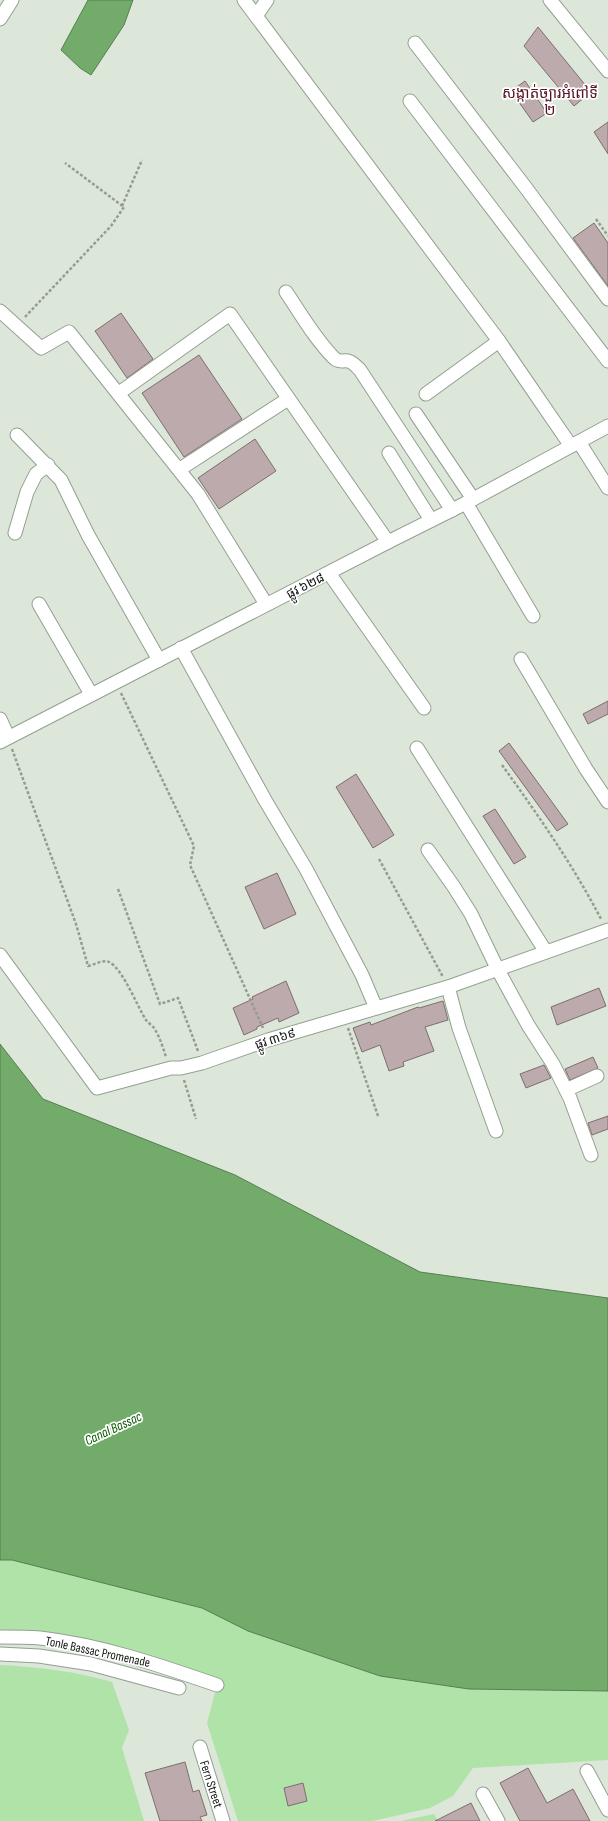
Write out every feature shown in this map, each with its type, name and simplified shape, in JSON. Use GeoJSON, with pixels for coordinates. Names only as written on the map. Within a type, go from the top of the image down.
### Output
{"type":"FeatureCollection","features":[{"type":"Feature","properties":{"kind":"street"},"geometry":{"type":"LineString","coordinates":[[0,19],[12,0]]}},
{"type":"Feature","properties":{"kind":"street"},"geometry":{"type":"LineString","coordinates":[[244,0],[608,488]]}},
{"type":"Feature","properties":{"kind":"street"},"geometry":{"type":"LineString","coordinates":[[256,16],[267,0]]}},
{"type":"Feature","properties":{"kind":"street"},"geometry":{"type":"LineString","coordinates":[[550,0],[608,71]]}},
{"type":"Feature","properties":{"kind":"street"},"geometry":{"type":"LineString","coordinates":[[415,43],[526,188],[608,299]]}},
{"type":"Feature","properties":{"kind":"street"},"geometry":{"type":"LineString","coordinates":[[410,101],[608,361]]}},
{"type":"Feature","properties":{"kind":"street"},"geometry":{"type":"LineString","coordinates":[[286,292],[321,342],[335,359],[340,362],[348,361],[360,370],[452,510]]}},
{"type":"Feature","properties":{"kind":"street"},"geometry":{"type":"LineString","coordinates":[[0,311],[41,348],[69,332],[180,469],[198,494],[266,604]]}},
{"type":"Feature","properties":{"kind":"street"},"geometry":{"type":"LineString","coordinates":[[119,393],[230,314],[388,542]]}},
{"type":"Feature","properties":{"kind":"street"},"geometry":{"type":"LineString","coordinates":[[426,394],[499,341]]}},
{"type":"Feature","properties":{"kind":"street"},"geometry":{"type":"LineString","coordinates":[[180,469],[288,399]]}},
{"type":"Feature","properties":{"kind":"street"},"geometry":{"type":"LineString","coordinates":[[416,414],[470,501],[533,616]]}},
{"type":"Feature","properties":{"kind":"street","name":"ផ្លូវ ៦២៨"},"geometry":{"type":"LineString","coordinates":[[4,740],[115,681],[470,501],[608,426]]}},
{"type":"Feature","properties":{"kind":"street"},"geometry":{"type":"LineString","coordinates":[[17,435],[61,480],[88,535],[159,660]]}},
{"type":"Feature","properties":{"kind":"street"},"geometry":{"type":"LineString","coordinates":[[389,453],[431,520]]}},
{"type":"Feature","properties":{"kind":"street"},"geometry":{"type":"LineString","coordinates":[[15,533],[27,492],[36,474],[48,465]]}},
{"type":"Feature","properties":{"kind":"street"},"geometry":{"type":"LineString","coordinates":[[329,573],[424,708]]}},
{"type":"Feature","properties":{"kind":"street"},"geometry":{"type":"LineString","coordinates":[[39,604],[91,694]]}},
{"type":"Feature","properties":{"kind":"street"},"geometry":{"type":"LineString","coordinates":[[181,648],[265,800],[306,869],[362,975],[376,1008]]}},
{"type":"Feature","properties":{"kind":"street"},"geometry":{"type":"LineString","coordinates":[[521,659],[586,769],[608,802]]}},
{"type":"Feature","properties":{"kind":"street"},"geometry":{"type":"LineString","coordinates":[[0,719],[4,740]]}},
{"type":"Feature","properties":{"kind":"street"},"geometry":{"type":"LineString","coordinates":[[417,748],[546,952]]}},
{"type":"Feature","properties":{"kind":"street"},"geometry":{"type":"LineString","coordinates":[[428,850],[471,914],[498,970],[528,1025],[553,1064],[566,1090],[591,1155]]}},
{"type":"Feature","properties":{"kind":"street","name":"ផ្លូវ ៣៦៩"},"geometry":{"type":"LineString","coordinates":[[0,955],[97,1088],[202,1063],[344,1016],[448,987],[608,930]]}},
{"type":"Feature","properties":{"kind":"street"},"geometry":{"type":"LineString","coordinates":[[448,987],[459,1028],[496,1131]]}},
{"type":"Feature","properties":{"kind":"street"},"geometry":{"type":"LineString","coordinates":[[566,1090],[597,1076]]}},
{"type":"Feature","properties":{"kind":"street","name":"Tonle Bassac Promenade"},"geometry":{"type":"LineString","coordinates":[[0,1637],[40,1638],[96,1648],[159,1665],[217,1685]]}},
{"type":"Feature","properties":{"kind":"street"},"geometry":{"type":"LineString","coordinates":[[0,1654],[39,1656],[91,1664],[179,1688]]}},
{"type":"Feature","properties":{"kind":"street","name":"Fern Street"},"geometry":{"type":"LineString","coordinates":[[200,1747],[223,1821]]}},
{"type":"Feature","properties":{"kind":"street"},"geometry":{"type":"LineString","coordinates":[[587,1771],[608,1810]]}},
{"type":"Feature","properties":{"kind":"street"},"geometry":{"type":"LineString","coordinates":[[483,1794],[498,1821]]}},
{"type":"Feature","properties":{"kind":"path"},"geometry":{"type":"LineString","coordinates":[[16,326],[111,226],[124,207],[122,206],[142,160]]}},
{"type":"Feature","properties":{"kind":"path"},"geometry":{"type":"LineString","coordinates":[[65,163],[122,206]]}},
{"type":"Feature","properties":{"kind":"path"},"geometry":{"type":"LineString","coordinates":[[596,219],[608,236]]}},
{"type":"Feature","properties":{"kind":"path"},"geometry":{"type":"LineString","coordinates":[[115,681],[194,846],[190,865],[268,1040]]}},
{"type":"Feature","properties":{"kind":"path"},"geometry":{"type":"LineString","coordinates":[[4,740],[76,924],[88,966],[105,961],[110,963],[116,969],[135,996],[146,1021],[154,1027],[176,1068],[196,1119]]}},
{"type":"Feature","properties":{"kind":"path"},"geometry":{"type":"LineString","coordinates":[[502,765],[536,811],[585,888],[608,930]]}},
{"type":"Feature","properties":{"kind":"path"},"geometry":{"type":"LineString","coordinates":[[379,859],[448,987]]}},
{"type":"Feature","properties":{"kind":"path"},"geometry":{"type":"LineString","coordinates":[[118,890],[160,1004],[178,998],[202,1063]]}},
{"type":"Feature","properties":{"kind":"path"},"geometry":{"type":"LineString","coordinates":[[344,1016],[378,1116]]}},
{"type":"Feature","properties":{"kind":"shaded area"},"geometry":{"type":"Polygon","coordinates":[[[0,1560],[12,1560],[202,1608],[248,1631],[380,1676],[469,1689],[608,1691],[608,1760],[473,1768],[453,1796],[430,1808],[373,1821],[238,1821],[207,1723],[217,1685],[96,1648],[0,1637],[0,1560]]]}},
{"type":"Feature","properties":{"kind":"shaded area"},"geometry":{"type":"Polygon","coordinates":[[[0,1665],[56,1670],[112,1682],[129,1730],[122,1748],[144,1821],[0,1821],[0,1665]]]}},
{"type":"Feature","properties":{"kind":"shaded area"},"geometry":{"type":"Polygon","coordinates":[[[434,1814],[438,1821],[401,1821],[434,1814]]]}},
{"type":"Feature","properties":{"kind":"water"},"geometry":{"type":"Polygon","coordinates":[[[88,0],[133,0],[124,25],[91,75],[80,68],[61,50],[88,0]]]}},
{"type":"Feature","properties":{"kind":"water","name":"Canal Bassac"},"geometry":{"type":"Polygon","coordinates":[[[0,1044],[43,1099],[235,1175],[420,1272],[608,1298],[608,1691],[469,1689],[380,1676],[248,1631],[202,1608],[12,1560],[0,1560],[0,1044]]]}},
{"type":"Feature","properties":{"kind":"building"},"geometry":{"type":"Polygon","coordinates":[[[538,27],[591,92],[574,106],[524,46],[538,27]]]}},
{"type":"Feature","properties":{"kind":"building"},"geometry":{"type":"Polygon","coordinates":[[[525,81],[547,113],[533,122],[511,91],[525,81]]]}},
{"type":"Feature","properties":{"kind":"building"},"geometry":{"type":"Polygon","coordinates":[[[608,122],[608,154],[594,132],[608,122]]]}},
{"type":"Feature","properties":{"kind":"building"},"geometry":{"type":"Polygon","coordinates":[[[594,223],[608,243],[608,286],[573,238],[594,223]]]}},
{"type":"Feature","properties":{"kind":"building"},"geometry":{"type":"Polygon","coordinates":[[[121,313],[153,359],[127,378],[95,331],[121,313]]]}},
{"type":"Feature","properties":{"kind":"building"},"geometry":{"type":"Polygon","coordinates":[[[199,355],[242,419],[184,457],[142,393],[199,355]]]}},
{"type":"Feature","properties":{"kind":"building"},"geometry":{"type":"Polygon","coordinates":[[[255,439],[276,471],[219,509],[198,478],[255,439]]]}},
{"type":"Feature","properties":{"kind":"building"},"geometry":{"type":"Polygon","coordinates":[[[608,701],[608,714],[588,724],[583,714],[608,701]]]}},
{"type":"Feature","properties":{"kind":"building"},"geometry":{"type":"Polygon","coordinates":[[[509,743],[568,824],[557,831],[499,751],[509,743]]]}},
{"type":"Feature","properties":{"kind":"building"},"geometry":{"type":"Polygon","coordinates":[[[356,774],[394,835],[373,848],[336,787],[356,774]]]}},
{"type":"Feature","properties":{"kind":"building"},"geometry":{"type":"Polygon","coordinates":[[[495,809],[526,857],[514,864],[483,816],[495,809]]]}},
{"type":"Feature","properties":{"kind":"building"},"geometry":{"type":"Polygon","coordinates":[[[277,873],[296,914],[264,929],[245,887],[277,873]]]}},
{"type":"Feature","properties":{"kind":"building"},"geometry":{"type":"Polygon","coordinates":[[[286,981],[299,1013],[279,1022],[278,1018],[257,1027],[257,1029],[244,1035],[233,1008],[286,981]]]}},
{"type":"Feature","properties":{"kind":"building"},"geometry":{"type":"Polygon","coordinates":[[[599,988],[606,1006],[557,1025],[551,1007],[599,988]]]}},
{"type":"Feature","properties":{"kind":"building"},"geometry":{"type":"Polygon","coordinates":[[[443,1001],[448,1020],[425,1027],[434,1051],[403,1062],[404,1066],[389,1071],[380,1045],[362,1052],[353,1028],[370,1022],[371,1025],[418,1007],[419,1008],[443,1001]]]}},
{"type":"Feature","properties":{"kind":"building"},"geometry":{"type":"Polygon","coordinates":[[[593,1057],[598,1068],[570,1080],[565,1069],[593,1057]]]}},
{"type":"Feature","properties":{"kind":"building"},"geometry":{"type":"Polygon","coordinates":[[[544,1065],[551,1078],[526,1088],[520,1074],[544,1065]]]}},
{"type":"Feature","properties":{"kind":"building"},"geometry":{"type":"Polygon","coordinates":[[[608,1116],[608,1129],[592,1135],[588,1123],[608,1116]]]}},
{"type":"Feature","properties":{"kind":"building"},"geometry":{"type":"Polygon","coordinates":[[[185,1762],[193,1792],[199,1790],[207,1815],[200,1817],[202,1821],[160,1821],[145,1773],[185,1762]]]}},
{"type":"Feature","properties":{"kind":"building"},"geometry":{"type":"Polygon","coordinates":[[[528,1768],[547,1803],[573,1789],[590,1821],[520,1821],[500,1783],[528,1768]]]}},
{"type":"Feature","properties":{"kind":"building"},"geometry":{"type":"Polygon","coordinates":[[[303,1783],[307,1801],[288,1806],[284,1788],[303,1783]]]}},
{"type":"Feature","properties":{"kind":"building"},"geometry":{"type":"Polygon","coordinates":[[[471,1803],[480,1821],[435,1821],[471,1803]]]}},
{"type":"Feature","properties":{"kind":"district","name":"សង្កាត់ច្បារអំពៅទី ២"},"geometry":{"type":"Point","coordinates":[550,102]}}]}
